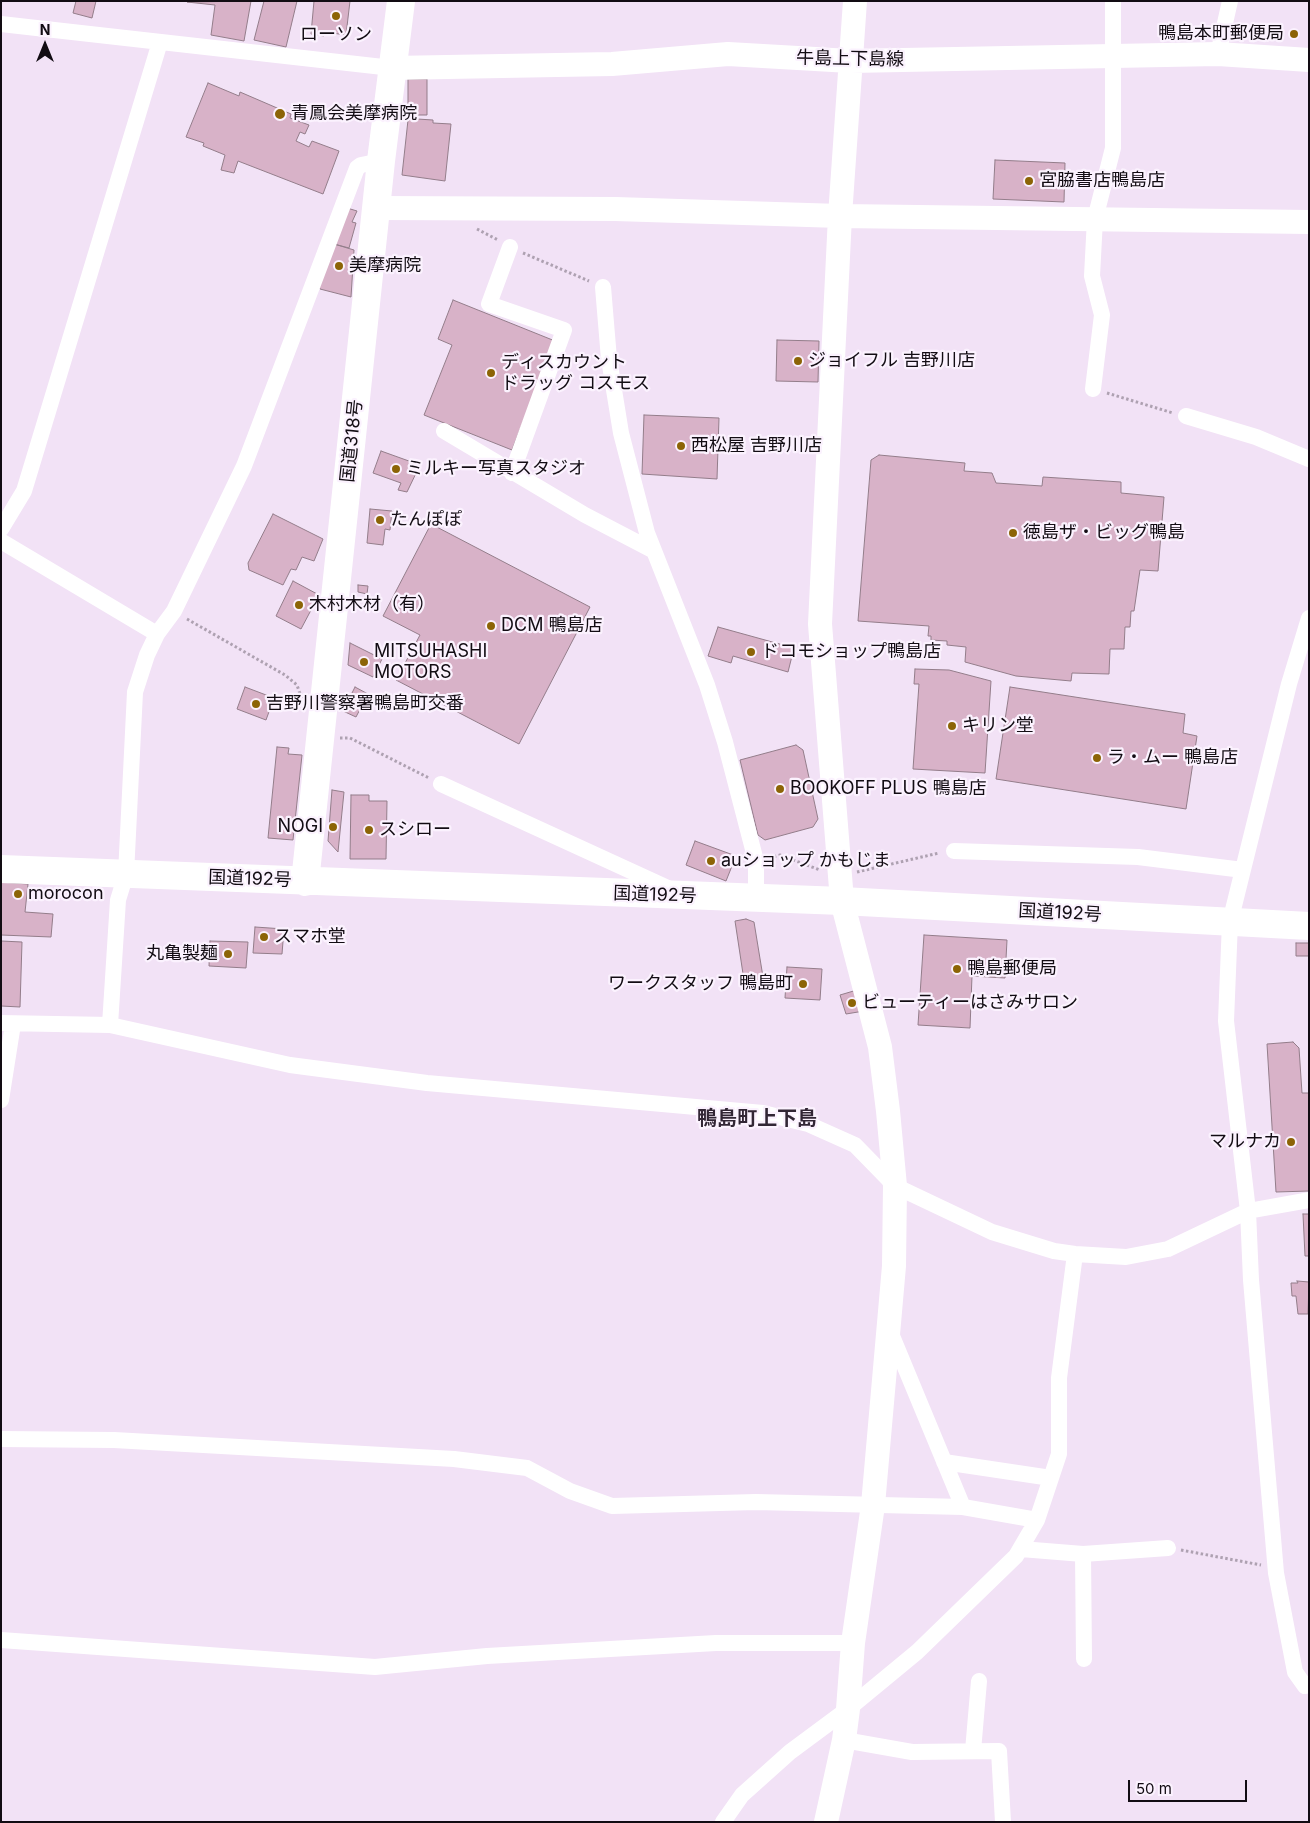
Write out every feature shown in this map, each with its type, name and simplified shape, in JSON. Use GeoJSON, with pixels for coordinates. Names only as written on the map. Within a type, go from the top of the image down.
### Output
{"type":"FeatureCollection","features":[{"type":"Feature","properties":{"kind":"highway","name":"国道318号"},"geometry":{"type":"LineString","coordinates":[[305,882],[381,161],[401,1]]}},
{"type":"Feature","properties":{"kind":"highway","name":"国道192号"},"geometry":{"type":"LineString","coordinates":[[1,869],[756,898],[841,889],[1230,922],[1309,926]]}},
{"type":"Feature","properties":{"kind":"street"},"geometry":{"type":"LineString","coordinates":[[826,1822],[844,1740],[848,1709],[853,1643],[872,1505],[894,1266],[895,1186],[880,1047],[841,889],[820,624],[840,216],[850,61],[856,1]]}},
{"type":"Feature","properties":{"kind":"street"},"geometry":{"type":"LineString","coordinates":[[1093,389],[1102,315],[1092,276],[1095,219],[1113,148],[1115,56],[1113,1]]}},
{"type":"Feature","properties":{"kind":"street"},"geometry":{"type":"LineString","coordinates":[[1218,54],[1230,1]]}},
{"type":"Feature","properties":{"kind":"street"},"geometry":{"type":"LineString","coordinates":[[1,24],[38,26],[160,42],[392,68]]}},
{"type":"Feature","properties":{"kind":"street"},"geometry":{"type":"LineString","coordinates":[[1,528],[24,491],[160,42]]}},
{"type":"Feature","properties":{"kind":"street","name":"牛島上下島線"},"geometry":{"type":"LineString","coordinates":[[392,68],[612,64],[728,54],[850,61],[1218,54],[1309,60]]}},
{"type":"Feature","properties":{"kind":"street"},"geometry":{"type":"LineString","coordinates":[[110,1025],[118,900],[126,874],[135,692],[147,655],[157,634],[174,611],[244,466],[357,168],[361,165],[381,161]]}},
{"type":"Feature","properties":{"kind":"street"},"geometry":{"type":"LineString","coordinates":[[377,208],[615,209],[840,216],[1309,222]]}},
{"type":"Feature","properties":{"kind":"street"},"geometry":{"type":"LineString","coordinates":[[510,247],[489,304],[564,330],[512,472]]}},
{"type":"Feature","properties":{"kind":"street"},"geometry":{"type":"LineString","coordinates":[[603,287],[609,359],[621,433],[647,533],[707,685],[725,742],[756,861],[756,898]]}},
{"type":"Feature","properties":{"kind":"street"},"geometry":{"type":"LineString","coordinates":[[1186,416],[1256,437],[1309,459]]}},
{"type":"Feature","properties":{"kind":"street"},"geometry":{"type":"LineString","coordinates":[[444,431],[585,515],[654,550]]}},
{"type":"Feature","properties":{"kind":"street"},"geometry":{"type":"LineString","coordinates":[[1,540],[157,634]]}},
{"type":"Feature","properties":{"kind":"street"},"geometry":{"type":"LineString","coordinates":[[1309,618],[1289,684],[1230,922],[1226,1021],[1248,1211],[1251,1280],[1276,1568],[1295,1672],[1305,1686],[1309,1685]]}},
{"type":"Feature","properties":{"kind":"street"},"geometry":{"type":"LineString","coordinates":[[441,784],[684,896]]}},
{"type":"Feature","properties":{"kind":"street"},"geometry":{"type":"LineString","coordinates":[[954,851],[1138,857],[1243,870]]}},
{"type":"Feature","properties":{"kind":"street"},"geometry":{"type":"LineString","coordinates":[[1,1100],[7,1024],[110,1025],[290,1065],[427,1083],[762,1113],[808,1124],[855,1145],[895,1186],[992,1232],[1054,1251],[1126,1257],[1168,1249],[1248,1211],[1309,1200]]}},
{"type":"Feature","properties":{"kind":"street"},"geometry":{"type":"LineString","coordinates":[[723,1822],[742,1795],[790,1752],[848,1709],[955,1618],[1016,1556],[1021,1548],[1037,1520],[1059,1454],[1059,1378],[1075,1254]]}},
{"type":"Feature","properties":{"kind":"street"},"geometry":{"type":"LineString","coordinates":[[889,1329],[963,1507]]}},
{"type":"Feature","properties":{"kind":"street"},"geometry":{"type":"LineString","coordinates":[[1,1439],[114,1440],[454,1459],[527,1468],[570,1491],[612,1506],[756,1502],[963,1507],[1037,1520]]}},
{"type":"Feature","properties":{"kind":"street"},"geometry":{"type":"LineString","coordinates":[[944,1462],[1050,1478]]}},
{"type":"Feature","properties":{"kind":"street"},"geometry":{"type":"LineString","coordinates":[[1021,1548],[1083,1554],[1168,1548]]}},
{"type":"Feature","properties":{"kind":"street"},"geometry":{"type":"LineString","coordinates":[[1083,1554],[1084,1659]]}},
{"type":"Feature","properties":{"kind":"street"},"geometry":{"type":"LineString","coordinates":[[1,1640],[375,1667],[487,1656],[706,1644],[853,1643]]}},
{"type":"Feature","properties":{"kind":"street"},"geometry":{"type":"LineString","coordinates":[[973,1751],[980,1681]]}},
{"type":"Feature","properties":{"kind":"street"},"geometry":{"type":"LineString","coordinates":[[844,1740],[912,1752],[999,1751],[1003,1822]]}},
{"type":"Feature","properties":{"kind":"path"},"geometry":{"type":"LineString","coordinates":[[1093,389],[1186,416]]}},
{"type":"Feature","properties":{"kind":"path"},"geometry":{"type":"LineString","coordinates":[[756,861],[780,855],[841,889],[954,851]]}},
{"type":"Feature","properties":{"kind":"path"},"geometry":{"type":"LineString","coordinates":[[1168,1548],[1276,1568]]}},
{"type":"Feature","properties":{"kind":"building"},"geometry":{"type":"Polygon","coordinates":[[[76,1],[96,1],[92,18],[73,13],[76,1]]]}},
{"type":"Feature","properties":{"kind":"building"},"geometry":{"type":"Polygon","coordinates":[[[251,1],[244,41],[211,35],[215,5],[187,2],[251,1]]]}},
{"type":"Feature","properties":{"kind":"building"},"geometry":{"type":"Polygon","coordinates":[[[264,1],[297,1],[286,47],[254,40],[264,1]]]}},
{"type":"Feature","properties":{"kind":"building"},"geometry":{"type":"Polygon","coordinates":[[[314,1],[350,1],[346,35],[325,32],[324,36],[311,34],[314,1]]]}},
{"type":"Feature","properties":{"kind":"building"},"geometry":{"type":"Polygon","coordinates":[[[408,79],[427,79],[427,115],[408,115],[408,79]]]}},
{"type":"Feature","properties":{"kind":"building"},"geometry":{"type":"Polygon","coordinates":[[[208,83],[239,96],[240,92],[291,114],[290,118],[309,125],[305,134],[300,132],[296,141],[309,147],[312,141],[339,151],[323,194],[238,161],[234,173],[221,170],[225,155],[203,146],[204,143],[186,137],[208,83]]]}},
{"type":"Feature","properties":{"kind":"building"},"geometry":{"type":"Polygon","coordinates":[[[408,120],[433,120],[433,123],[451,124],[445,181],[402,175],[408,120]]]}},
{"type":"Feature","properties":{"kind":"building","name":"宮脇書店鴨島店"},"geometry":{"type":"Polygon","coordinates":[[[995,160],[1065,163],[1064,202],[993,199],[995,160]]]}},
{"type":"Feature","properties":{"kind":"building","name":"美摩病院"},"geometry":{"type":"Polygon","coordinates":[[[347,208],[357,211],[352,222],[356,223],[349,248],[334,244],[347,208]]]}},
{"type":"Feature","properties":{"kind":"building","name":"美摩病院"},"geometry":{"type":"Polygon","coordinates":[[[334,244],[354,250],[351,297],[320,289],[317,282],[334,244]]]}},
{"type":"Feature","properties":{"kind":"building","name":"ディスカウント ドラッグ コスモス"},"geometry":{"type":"Polygon","coordinates":[[[453,300],[555,341],[512,450],[424,415],[452,345],[438,339],[453,300]]]}},
{"type":"Feature","properties":{"kind":"building","name":"ジョイフル 吉野川店"},"geometry":{"type":"Polygon","coordinates":[[[777,340],[819,341],[818,382],[776,381],[777,340]]]}},
{"type":"Feature","properties":{"kind":"building","name":"西松屋 吉野川店"},"geometry":{"type":"Polygon","coordinates":[[[644,415],[719,418],[717,479],[642,474],[644,415]]]}},
{"type":"Feature","properties":{"kind":"building","name":"ミルキー写真スタジオ"},"geometry":{"type":"Polygon","coordinates":[[[381,451],[420,465],[407,492],[398,490],[401,483],[373,473],[381,451]]]}},
{"type":"Feature","properties":{"kind":"building","name":"徳島ザ・ビッグ鴨島"},"geometry":{"type":"Polygon","coordinates":[[[879,455],[965,463],[964,471],[992,473],[996,483],[1042,486],[1043,477],[1121,482],[1121,493],[1164,497],[1158,571],[1140,570],[1134,611],[1131,611],[1130,627],[1125,627],[1124,649],[1110,649],[1109,674],[1072,673],[1071,681],[1016,676],[965,662],[966,647],[947,645],[947,641],[931,640],[931,636],[928,636],[929,626],[858,621],[871,460],[879,455]]]}},
{"type":"Feature","properties":{"kind":"building","name":"たんぽぽ"},"geometry":{"type":"Polygon","coordinates":[[[370,509],[392,511],[390,530],[385,529],[383,545],[367,543],[370,509]]]}},
{"type":"Feature","properties":{"kind":"building"},"geometry":{"type":"Polygon","coordinates":[[[273,514],[323,539],[314,561],[302,557],[296,570],[291,569],[283,585],[249,570],[248,563],[273,514]]]}},
{"type":"Feature","properties":{"kind":"building","name":"DCM 鴨島店"},"geometry":{"type":"Polygon","coordinates":[[[431,524],[590,607],[519,744],[396,680],[420,635],[383,616],[431,524]]]}},
{"type":"Feature","properties":{"kind":"building"},"geometry":{"type":"Polygon","coordinates":[[[293,581],[319,595],[301,629],[276,616],[293,581]]]}},
{"type":"Feature","properties":{"kind":"building"},"geometry":{"type":"Polygon","coordinates":[[[358,585],[368,586],[367,594],[358,592],[358,585]]]}},
{"type":"Feature","properties":{"kind":"building","name":"ドコモショップ鴨島店"},"geometry":{"type":"Polygon","coordinates":[[[718,627],[794,648],[788,672],[733,656],[731,663],[708,656],[718,627]]]}},
{"type":"Feature","properties":{"kind":"building","name":"MITSUHASHI MOTORS"},"geometry":{"type":"Polygon","coordinates":[[[350,643],[382,659],[373,677],[348,665],[350,643]]]}},
{"type":"Feature","properties":{"kind":"building","name":"キリン堂"},"geometry":{"type":"Polygon","coordinates":[[[915,669],[949,670],[991,681],[985,773],[913,769],[919,684],[914,684],[915,669]]]}},
{"type":"Feature","properties":{"kind":"building","name":"吉野川警察署鴨島町交番"},"geometry":{"type":"Polygon","coordinates":[[[245,687],[274,698],[266,720],[237,709],[245,687]]]}},
{"type":"Feature","properties":{"kind":"building"},"geometry":{"type":"Polygon","coordinates":[[[355,687],[368,694],[356,717],[343,711],[355,687]]]}},
{"type":"Feature","properties":{"kind":"building","name":"ラ・ムー 鴨島店"},"geometry":{"type":"Polygon","coordinates":[[[1010,687],[1185,714],[1183,733],[1197,736],[1186,809],[996,779],[1010,687]]]}},
{"type":"Feature","properties":{"kind":"building","name":"BOOKOFF PLUS 鴨島店"},"geometry":{"type":"Polygon","coordinates":[[[796,745],[803,750],[818,819],[813,827],[765,840],[758,835],[740,760],[796,745]]]}},
{"type":"Feature","properties":{"kind":"building"},"geometry":{"type":"Polygon","coordinates":[[[277,747],[289,748],[288,754],[302,755],[293,840],[268,838],[277,747]]]}},
{"type":"Feature","properties":{"kind":"building"},"geometry":{"type":"Polygon","coordinates":[[[332,790],[344,792],[338,852],[328,841],[332,790]]]}},
{"type":"Feature","properties":{"kind":"building","name":"スシロー"},"geometry":{"type":"Polygon","coordinates":[[[351,795],[369,795],[369,801],[387,801],[386,859],[350,859],[351,795]]]}},
{"type":"Feature","properties":{"kind":"building","name":"auショップ かもじま"},"geometry":{"type":"Polygon","coordinates":[[[695,841],[736,856],[726,881],[686,865],[695,841]]]}},
{"type":"Feature","properties":{"kind":"building"},"geometry":{"type":"Polygon","coordinates":[[[1,882],[28,884],[25,912],[53,914],[51,937],[1,935],[1,882]]]}},
{"type":"Feature","properties":{"kind":"building"},"geometry":{"type":"Polygon","coordinates":[[[746,919],[754,922],[764,983],[745,987],[735,921],[746,919]]]}},
{"type":"Feature","properties":{"kind":"building"},"geometry":{"type":"Polygon","coordinates":[[[255,927],[284,929],[282,954],[253,953],[255,927]]]}},
{"type":"Feature","properties":{"kind":"building","name":"鴨島郵便局"},"geometry":{"type":"Polygon","coordinates":[[[924,935],[1007,940],[1005,978],[972,976],[970,1028],[918,1025],[924,935]]]}},
{"type":"Feature","properties":{"kind":"building"},"geometry":{"type":"Polygon","coordinates":[[[1,941],[22,942],[20,1007],[1,1006],[1,941]]]}},
{"type":"Feature","properties":{"kind":"building","name":"丸亀製麺"},"geometry":{"type":"Polygon","coordinates":[[[210,941],[248,942],[246,968],[209,966],[210,941]]]}},
{"type":"Feature","properties":{"kind":"building"},"geometry":{"type":"Polygon","coordinates":[[[1296,943],[1309,943],[1309,956],[1296,956],[1296,943]]]}},
{"type":"Feature","properties":{"kind":"building","name":"ワークスタッフ 鴨島町"},"geometry":{"type":"Polygon","coordinates":[[[787,967],[822,969],[820,1000],[785,998],[787,967]]]}},
{"type":"Feature","properties":{"kind":"building","name":"ビューティーはさみサロン"},"geometry":{"type":"Polygon","coordinates":[[[857,990],[864,1011],[846,1014],[840,995],[857,990]]]}},
{"type":"Feature","properties":{"kind":"building","name":"マルナカ"},"geometry":{"type":"Polygon","coordinates":[[[1293,1042],[1299,1048],[1302,1093],[1309,1093],[1309,1191],[1276,1192],[1267,1044],[1293,1042]]]}},
{"type":"Feature","properties":{"kind":"building"},"geometry":{"type":"Polygon","coordinates":[[[1303,1214],[1309,1214],[1309,1256],[1305,1256],[1303,1214]]]}},
{"type":"Feature","properties":{"kind":"building"},"geometry":{"type":"Polygon","coordinates":[[[1297,1281],[1309,1282],[1308,1314],[1298,1314],[1296,1296],[1292,1296],[1291,1283],[1298,1283],[1297,1281]]]}},
{"type":"Feature","properties":{"kind":"place","name":"ローソン"},"geometry":{"type":"Point","coordinates":[336,16]}},
{"type":"Feature","properties":{"kind":"place","name":"鴨島本町郵便局"},"geometry":{"type":"Point","coordinates":[1294,34]}},
{"type":"Feature","properties":{"kind":"place","name":"青鳳会美摩病院"},"geometry":{"type":"Point","coordinates":[280,114]}},
{"type":"Feature","properties":{"kind":"place","name":"宮脇書店鴨島店"},"geometry":{"type":"Point","coordinates":[1029,181]}},
{"type":"Feature","properties":{"kind":"place","name":"美摩病院"},"geometry":{"type":"Point","coordinates":[339,266]}},
{"type":"Feature","properties":{"kind":"place","name":"ジョイフル 吉野川店"},"geometry":{"type":"Point","coordinates":[798,361]}},
{"type":"Feature","properties":{"kind":"place","name":"ディスカウント ドラッグ コスモス"},"geometry":{"type":"Point","coordinates":[491,373]}},
{"type":"Feature","properties":{"kind":"place","name":"西松屋 吉野川店"},"geometry":{"type":"Point","coordinates":[681,446]}},
{"type":"Feature","properties":{"kind":"place","name":"ミルキー写真スタジオ"},"geometry":{"type":"Point","coordinates":[396,469]}},
{"type":"Feature","properties":{"kind":"place","name":"たんぽぽ"},"geometry":{"type":"Point","coordinates":[380,520]}},
{"type":"Feature","properties":{"kind":"place","name":"徳島ザ・ビッグ鴨島"},"geometry":{"type":"Point","coordinates":[1013,533]}},
{"type":"Feature","properties":{"kind":"place","name":"木村木材（有）"},"geometry":{"type":"Point","coordinates":[299,605]}},
{"type":"Feature","properties":{"kind":"place","name":"DCM 鴨島店"},"geometry":{"type":"Point","coordinates":[491,626]}},
{"type":"Feature","properties":{"kind":"place","name":"ドコモショップ鴨島店"},"geometry":{"type":"Point","coordinates":[751,652]}},
{"type":"Feature","properties":{"kind":"place","name":"MITSUHASHI MOTORS"},"geometry":{"type":"Point","coordinates":[364,662]}},
{"type":"Feature","properties":{"kind":"place","name":"吉野川警察署鴨島町交番"},"geometry":{"type":"Point","coordinates":[256,704]}},
{"type":"Feature","properties":{"kind":"place","name":"キリン堂"},"geometry":{"type":"Point","coordinates":[952,726]}},
{"type":"Feature","properties":{"kind":"place","name":"ラ・ムー 鴨島店"},"geometry":{"type":"Point","coordinates":[1097,758]}},
{"type":"Feature","properties":{"kind":"place","name":"BOOKOFF PLUS 鴨島店"},"geometry":{"type":"Point","coordinates":[780,789]}},
{"type":"Feature","properties":{"kind":"place","name":"NOGI"},"geometry":{"type":"Point","coordinates":[333,827]}},
{"type":"Feature","properties":{"kind":"place","name":"スシロー"},"geometry":{"type":"Point","coordinates":[369,830]}},
{"type":"Feature","properties":{"kind":"place","name":"auショップ かもじま"},"geometry":{"type":"Point","coordinates":[711,861]}},
{"type":"Feature","properties":{"kind":"place","name":"morocon"},"geometry":{"type":"Point","coordinates":[18,894]}},
{"type":"Feature","properties":{"kind":"place","name":"スマホ堂"},"geometry":{"type":"Point","coordinates":[264,937]}},
{"type":"Feature","properties":{"kind":"place","name":"丸亀製麺"},"geometry":{"type":"Point","coordinates":[228,954]}},
{"type":"Feature","properties":{"kind":"place","name":"鴨島郵便局"},"geometry":{"type":"Point","coordinates":[957,969]}},
{"type":"Feature","properties":{"kind":"place","name":"ワークスタッフ 鴨島町"},"geometry":{"type":"Point","coordinates":[803,984]}},
{"type":"Feature","properties":{"kind":"place","name":"ビューティーはさみサロン"},"geometry":{"type":"Point","coordinates":[852,1003]}},
{"type":"Feature","properties":{"kind":"place","name":"マルナカ"},"geometry":{"type":"Point","coordinates":[1291,1142]}},
{"type":"Feature","properties":{"kind":"district","name":"鴨島町上下島"},"geometry":{"type":"Point","coordinates":[757,1119]}}]}
